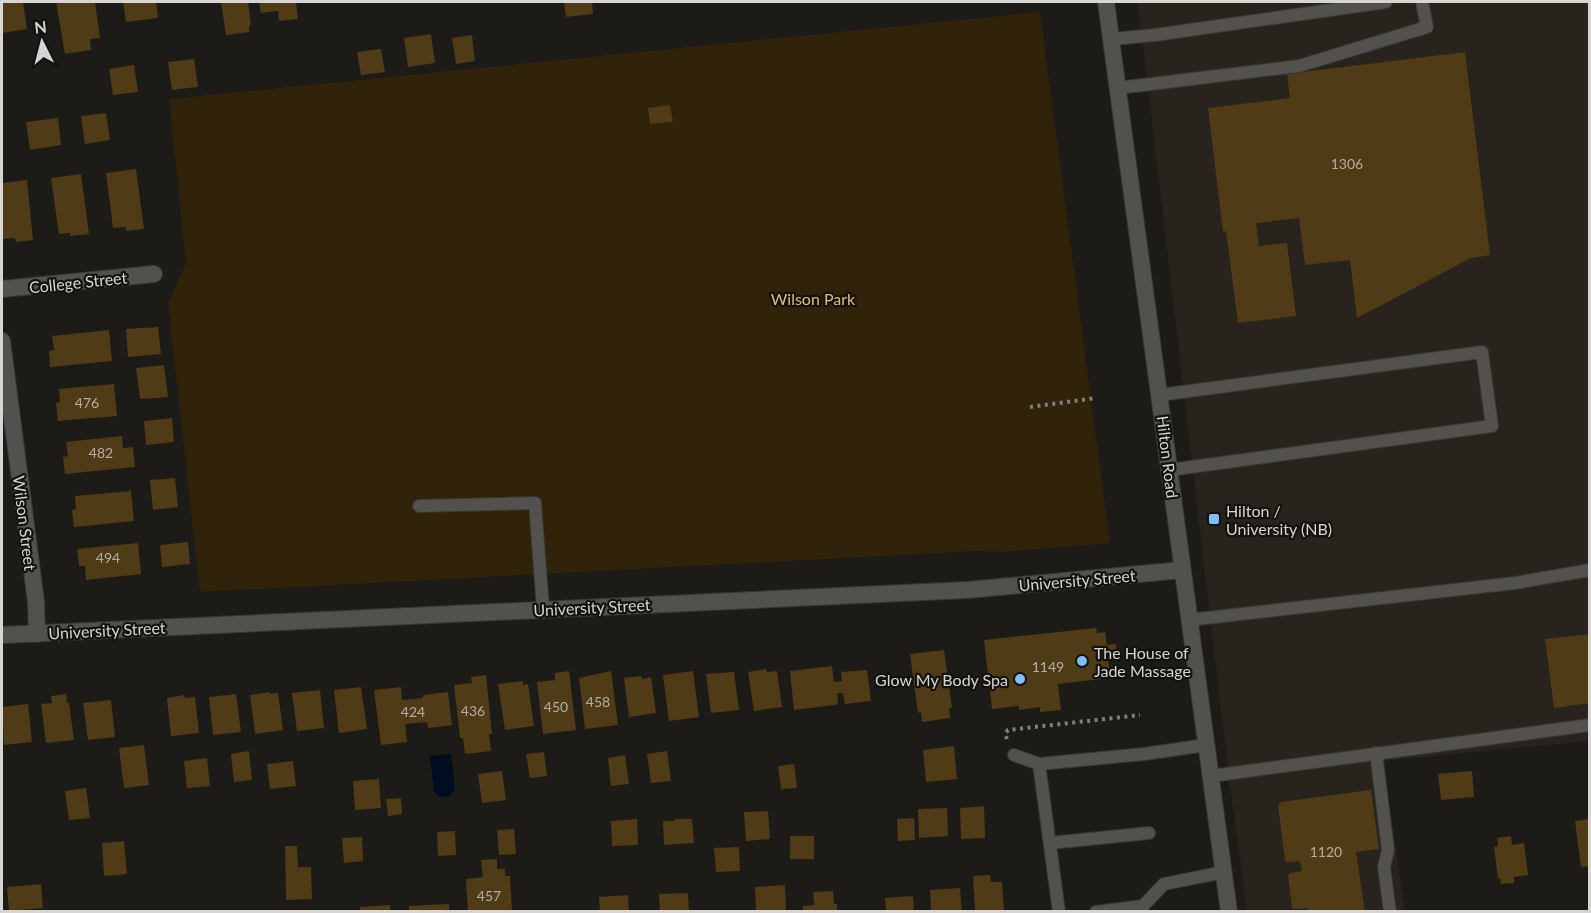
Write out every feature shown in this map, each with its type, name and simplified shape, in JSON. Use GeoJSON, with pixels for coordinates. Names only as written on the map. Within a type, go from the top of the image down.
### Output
{"type":"FeatureCollection","features":[{"type":"Feature","properties":{"kind":"street","name":"Hilton Road"},"geometry":{"type":"LineString","coordinates":[[1106,2],[1229,912]]}},
{"type":"Feature","properties":{"kind":"street","name":"College Street"},"geometry":{"type":"LineString","coordinates":[[2,289],[154,274]]}},
{"type":"Feature","properties":{"kind":"street","name":"Wilson Street"},"geometry":{"type":"LineString","coordinates":[[2,341],[36,602],[37,634]]}},
{"type":"Feature","properties":{"kind":"street","name":"University Street"},"geometry":{"type":"LineString","coordinates":[[2,635],[967,590],[1182,570]]}},
{"type":"Feature","properties":{"kind":"lane"},"geometry":{"type":"LineString","coordinates":[[1112,39],[1386,2]]}},
{"type":"Feature","properties":{"kind":"lane"},"geometry":{"type":"LineString","coordinates":[[1118,88],[1299,66],[1427,27],[1422,2]]}},
{"type":"Feature","properties":{"kind":"lane"},"geometry":{"type":"LineString","coordinates":[[1160,395],[1482,352],[1492,426],[1169,470]]}},
{"type":"Feature","properties":{"kind":"lane"},"geometry":{"type":"LineString","coordinates":[[419,506],[536,503],[543,609]]}},
{"type":"Feature","properties":{"kind":"lane"},"geometry":{"type":"LineString","coordinates":[[1189,620],[1515,583],[1590,570]]}},
{"type":"Feature","properties":{"kind":"lane"},"geometry":{"type":"LineString","coordinates":[[1211,776],[1590,724]]}},
{"type":"Feature","properties":{"kind":"lane"},"geometry":{"type":"LineString","coordinates":[[1014,755],[1039,764],[1144,754],[1206,745]]}},
{"type":"Feature","properties":{"kind":"lane"},"geometry":{"type":"LineString","coordinates":[[1376,753],[1388,850],[1384,867],[1390,912]]}},
{"type":"Feature","properties":{"kind":"lane"},"geometry":{"type":"LineString","coordinates":[[1039,764],[1059,912]]}},
{"type":"Feature","properties":{"kind":"lane"},"geometry":{"type":"LineString","coordinates":[[1050,843],[1149,833]]}},
{"type":"Feature","properties":{"kind":"lane"},"geometry":{"type":"LineString","coordinates":[[1096,912],[1143,906],[1164,884],[1224,872]]}},
{"type":"Feature","properties":{"kind":"path"},"geometry":{"type":"LineString","coordinates":[[1030,407],[1096,398]]}},
{"type":"Feature","properties":{"kind":"path"},"geometry":{"type":"LineString","coordinates":[[1014,755],[1005,735],[1008,730],[1140,715]]}},
{"type":"Feature","properties":{"kind":"shaded area"},"geometry":{"type":"Polygon","coordinates":[[[1138,2],[1589,2],[1589,741],[1383,761],[1405,911],[1247,911],[1230,786],[1138,2]]]}},
{"type":"Feature","properties":{"kind":"green space","name":"Wilson Park"},"geometry":{"type":"Polygon","coordinates":[[[1040,12],[1110,543],[1004,552],[978,551],[200,592],[168,303],[186,263],[169,99],[1040,12]]]}},
{"type":"Feature","properties":{"kind":"water"},"geometry":{"type":"Polygon","coordinates":[[[451,754],[455,789],[449,796],[439,797],[434,792],[430,756],[451,754]]]}},
{"type":"Feature","properties":{"kind":"building"},"geometry":{"type":"Polygon","coordinates":[[[2,2],[23,2],[27,29],[2,33],[2,2]]]}},
{"type":"Feature","properties":{"kind":"building"},"geometry":{"type":"Polygon","coordinates":[[[56,2],[95,2],[100,38],[90,39],[91,50],[65,54],[56,2]]]}},
{"type":"Feature","properties":{"kind":"building"},"geometry":{"type":"Polygon","coordinates":[[[123,2],[156,2],[158,18],[126,22],[123,2]]]}},
{"type":"Feature","properties":{"kind":"building"},"geometry":{"type":"Polygon","coordinates":[[[221,2],[248,2],[251,25],[249,32],[226,35],[221,2]]]}},
{"type":"Feature","properties":{"kind":"building"},"geometry":{"type":"Polygon","coordinates":[[[259,2],[296,2],[298,19],[279,21],[278,11],[261,13],[259,2]]]}},
{"type":"Feature","properties":{"kind":"building"},"geometry":{"type":"Polygon","coordinates":[[[564,2],[592,2],[593,14],[566,17],[564,2]]]}},
{"type":"Feature","properties":{"kind":"building"},"geometry":{"type":"Polygon","coordinates":[[[431,34],[435,63],[408,67],[404,38],[431,34]]]}},
{"type":"Feature","properties":{"kind":"building"},"geometry":{"type":"Polygon","coordinates":[[[472,35],[475,61],[456,64],[452,38],[472,35]]]}},
{"type":"Feature","properties":{"kind":"building"},"geometry":{"type":"Polygon","coordinates":[[[381,49],[385,72],[361,75],[357,52],[381,49]]]}},
{"type":"Feature","properties":{"kind":"building"},"geometry":{"type":"Polygon","coordinates":[[[1465,52],[1490,255],[1471,258],[1357,318],[1350,260],[1305,265],[1299,218],[1256,223],[1259,246],[1287,243],[1296,316],[1238,323],[1226,231],[1223,232],[1208,108],[1290,98],[1287,74],[1465,52]]]}},
{"type":"Feature","properties":{"kind":"building"},"geometry":{"type":"Polygon","coordinates":[[[194,59],[198,87],[172,90],[168,62],[194,59]]]}},
{"type":"Feature","properties":{"kind":"building"},"geometry":{"type":"Polygon","coordinates":[[[134,65],[138,92],[113,95],[109,69],[134,65]]]}},
{"type":"Feature","properties":{"kind":"building"},"geometry":{"type":"Polygon","coordinates":[[[670,105],[673,122],[650,124],[648,108],[670,105]]]}},
{"type":"Feature","properties":{"kind":"building"},"geometry":{"type":"Polygon","coordinates":[[[106,113],[110,140],[85,144],[81,116],[106,113]]]}},
{"type":"Feature","properties":{"kind":"building"},"geometry":{"type":"Polygon","coordinates":[[[58,118],[61,145],[30,150],[26,122],[58,118]]]}},
{"type":"Feature","properties":{"kind":"building"},"geometry":{"type":"Polygon","coordinates":[[[136,169],[144,229],[126,231],[126,227],[113,228],[106,173],[136,169]]]}},
{"type":"Feature","properties":{"kind":"building"},"geometry":{"type":"Polygon","coordinates":[[[81,174],[89,234],[70,236],[70,233],[59,234],[51,178],[81,174]]]}},
{"type":"Feature","properties":{"kind":"building"},"geometry":{"type":"Polygon","coordinates":[[[27,180],[33,240],[16,242],[15,238],[3,239],[2,183],[27,180]]]}},
{"type":"Feature","properties":{"kind":"building"},"geometry":{"type":"Polygon","coordinates":[[[158,327],[161,354],[128,357],[126,329],[158,327]]]}},
{"type":"Feature","properties":{"kind":"building"},"geometry":{"type":"Polygon","coordinates":[[[109,330],[112,361],[50,367],[49,351],[54,350],[52,336],[109,330]]]}},
{"type":"Feature","properties":{"kind":"building"},"geometry":{"type":"Polygon","coordinates":[[[164,365],[168,397],[140,399],[136,368],[164,365]]]}},
{"type":"Feature","properties":{"kind":"building"},"geometry":{"type":"Polygon","coordinates":[[[114,384],[117,416],[58,421],[56,403],[60,402],[59,389],[114,384]]]}},
{"type":"Feature","properties":{"kind":"building"},"geometry":{"type":"Polygon","coordinates":[[[172,418],[174,442],[146,445],[144,421],[172,418]]]}},
{"type":"Feature","properties":{"kind":"building"},"geometry":{"type":"Polygon","coordinates":[[[122,436],[123,448],[133,447],[135,467],[65,474],[63,457],[68,456],[66,442],[122,436]]]}},
{"type":"Feature","properties":{"kind":"building"},"geometry":{"type":"Polygon","coordinates":[[[175,478],[178,507],[153,510],[150,480],[175,478]]]}},
{"type":"Feature","properties":{"kind":"building"},"geometry":{"type":"Polygon","coordinates":[[[131,491],[134,521],[74,527],[72,510],[76,509],[75,496],[131,491]]]}},
{"type":"Feature","properties":{"kind":"building"},"geometry":{"type":"Polygon","coordinates":[[[188,542],[190,564],[162,567],[160,545],[188,542]]]}},
{"type":"Feature","properties":{"kind":"building"},"geometry":{"type":"Polygon","coordinates":[[[138,543],[141,574],[86,580],[85,566],[79,566],[77,549],[138,543]]]}},
{"type":"Feature","properties":{"kind":"building"},"geometry":{"type":"Polygon","coordinates":[[[1096,628],[1097,633],[1105,632],[1107,645],[1116,644],[1118,659],[1108,660],[1110,672],[1101,673],[1102,679],[1058,684],[1061,710],[1040,712],[1040,707],[1019,710],[1019,706],[992,709],[984,640],[1096,628]]]}},
{"type":"Feature","properties":{"kind":"building"},"geometry":{"type":"Polygon","coordinates":[[[1590,634],[1590,703],[1554,708],[1545,639],[1590,634]]]}},
{"type":"Feature","properties":{"kind":"building"},"geometry":{"type":"Polygon","coordinates":[[[944,650],[952,708],[949,708],[950,718],[922,722],[921,712],[918,713],[910,654],[944,650]]]}},
{"type":"Feature","properties":{"kind":"building"},"geometry":{"type":"Polygon","coordinates":[[[832,666],[834,682],[842,681],[841,672],[867,670],[871,701],[845,704],[843,693],[837,693],[838,703],[835,705],[794,710],[790,671],[832,666]]]}},
{"type":"Feature","properties":{"kind":"building"},"geometry":{"type":"Polygon","coordinates":[[[766,669],[767,672],[777,671],[782,707],[754,711],[748,672],[766,669]]]}},
{"type":"Feature","properties":{"kind":"building"},"geometry":{"type":"Polygon","coordinates":[[[569,671],[576,730],[543,734],[537,682],[555,680],[555,673],[569,671]]]}},
{"type":"Feature","properties":{"kind":"building"},"geometry":{"type":"Polygon","coordinates":[[[611,671],[618,725],[585,729],[579,678],[611,671]]]}},
{"type":"Feature","properties":{"kind":"building"},"geometry":{"type":"Polygon","coordinates":[[[693,671],[699,717],[669,721],[663,675],[693,671]]]}},
{"type":"Feature","properties":{"kind":"building"},"geometry":{"type":"Polygon","coordinates":[[[734,672],[739,710],[711,713],[706,674],[734,672]]]}},
{"type":"Feature","properties":{"kind":"building"},"geometry":{"type":"Polygon","coordinates":[[[486,675],[492,734],[489,734],[491,751],[465,754],[463,738],[460,738],[454,685],[472,683],[471,677],[486,675]]]}},
{"type":"Feature","properties":{"kind":"building"},"geometry":{"type":"Polygon","coordinates":[[[641,676],[642,679],[651,677],[656,713],[629,717],[624,678],[641,676]]]}},
{"type":"Feature","properties":{"kind":"building"},"geometry":{"type":"Polygon","coordinates":[[[523,681],[523,685],[528,684],[534,726],[505,730],[498,684],[523,681]]]}},
{"type":"Feature","properties":{"kind":"building"},"geometry":{"type":"Polygon","coordinates":[[[361,687],[367,729],[339,733],[334,690],[361,687]]]}},
{"type":"Feature","properties":{"kind":"building"},"geometry":{"type":"Polygon","coordinates":[[[401,687],[402,700],[448,692],[452,725],[428,728],[427,722],[405,724],[407,742],[381,745],[374,690],[401,687]]]}},
{"type":"Feature","properties":{"kind":"building"},"geometry":{"type":"Polygon","coordinates":[[[320,690],[324,728],[297,731],[292,693],[320,690]]]}},
{"type":"Feature","properties":{"kind":"building"},"geometry":{"type":"Polygon","coordinates":[[[270,692],[270,694],[278,693],[283,730],[255,734],[250,695],[270,692]]]}},
{"type":"Feature","properties":{"kind":"building"},"geometry":{"type":"Polygon","coordinates":[[[66,694],[74,740],[46,743],[41,704],[52,703],[51,696],[66,694]]]}},
{"type":"Feature","properties":{"kind":"building"},"geometry":{"type":"Polygon","coordinates":[[[236,694],[241,732],[213,735],[209,697],[236,694]]]}},
{"type":"Feature","properties":{"kind":"building"},"geometry":{"type":"Polygon","coordinates":[[[184,695],[185,698],[195,697],[199,733],[171,736],[167,698],[184,695]]]}},
{"type":"Feature","properties":{"kind":"building"},"geometry":{"type":"Polygon","coordinates":[[[111,700],[115,737],[88,740],[83,703],[111,700]]]}},
{"type":"Feature","properties":{"kind":"building"},"geometry":{"type":"Polygon","coordinates":[[[28,704],[32,742],[4,745],[2,707],[28,704]]]}},
{"type":"Feature","properties":{"kind":"building"},"geometry":{"type":"Polygon","coordinates":[[[144,745],[149,785],[124,788],[119,748],[144,745]]]}},
{"type":"Feature","properties":{"kind":"building"},"geometry":{"type":"Polygon","coordinates":[[[954,746],[957,779],[926,782],[923,750],[954,746]]]}},
{"type":"Feature","properties":{"kind":"building"},"geometry":{"type":"Polygon","coordinates":[[[249,751],[252,780],[234,782],[231,754],[249,751]]]}},
{"type":"Feature","properties":{"kind":"building"},"geometry":{"type":"Polygon","coordinates":[[[667,751],[671,781],[651,783],[647,754],[667,751]]]}},
{"type":"Feature","properties":{"kind":"building"},"geometry":{"type":"Polygon","coordinates":[[[544,752],[547,776],[530,778],[526,754],[544,752]]]}},
{"type":"Feature","properties":{"kind":"building"},"geometry":{"type":"Polygon","coordinates":[[[625,755],[629,784],[611,786],[608,758],[625,755]]]}},
{"type":"Feature","properties":{"kind":"building"},"geometry":{"type":"Polygon","coordinates":[[[207,758],[210,786],[187,788],[184,761],[207,758]]]}},
{"type":"Feature","properties":{"kind":"building"},"geometry":{"type":"Polygon","coordinates":[[[293,761],[296,786],[270,789],[267,764],[293,761]]]}},
{"type":"Feature","properties":{"kind":"building"},"geometry":{"type":"Polygon","coordinates":[[[794,764],[797,788],[781,789],[778,766],[794,764]]]}},
{"type":"Feature","properties":{"kind":"building"},"geometry":{"type":"Polygon","coordinates":[[[502,771],[506,800],[482,803],[478,774],[502,771]]]}},
{"type":"Feature","properties":{"kind":"building"},"geometry":{"type":"Polygon","coordinates":[[[1472,771],[1474,797],[1441,800],[1438,774],[1472,771]]]}},
{"type":"Feature","properties":{"kind":"building"},"geometry":{"type":"Polygon","coordinates":[[[379,779],[381,808],[355,810],[353,781],[379,779]]]}},
{"type":"Feature","properties":{"kind":"building"},"geometry":{"type":"Polygon","coordinates":[[[86,788],[90,818],[69,820],[65,791],[86,788]]]}},
{"type":"Feature","properties":{"kind":"building"},"geometry":{"type":"Polygon","coordinates":[[[1371,790],[1379,849],[1356,852],[1365,912],[1307,912],[1307,908],[1294,909],[1288,876],[1290,873],[1302,871],[1300,861],[1285,861],[1278,805],[1281,802],[1371,790]]]}},
{"type":"Feature","properties":{"kind":"building"},"geometry":{"type":"Polygon","coordinates":[[[401,798],[402,814],[388,816],[386,799],[401,798]]]}},
{"type":"Feature","properties":{"kind":"building"},"geometry":{"type":"Polygon","coordinates":[[[984,806],[985,838],[961,839],[960,808],[984,806]]]}},
{"type":"Feature","properties":{"kind":"building"},"geometry":{"type":"Polygon","coordinates":[[[947,808],[948,836],[919,838],[918,809],[947,808]]]}},
{"type":"Feature","properties":{"kind":"building"},"geometry":{"type":"Polygon","coordinates":[[[768,811],[770,839],[746,841],[744,812],[768,811]]]}},
{"type":"Feature","properties":{"kind":"building"},"geometry":{"type":"Polygon","coordinates":[[[914,818],[915,840],[898,841],[897,819],[914,818]]]}},
{"type":"Feature","properties":{"kind":"building"},"geometry":{"type":"Polygon","coordinates":[[[637,819],[638,845],[612,846],[611,821],[637,819]]]}},
{"type":"Feature","properties":{"kind":"building"},"geometry":{"type":"Polygon","coordinates":[[[675,819],[692,819],[694,843],[664,845],[663,821],[675,821],[675,819]]]}},
{"type":"Feature","properties":{"kind":"building"},"geometry":{"type":"Polygon","coordinates":[[[1590,819],[1590,866],[1581,867],[1575,821],[1590,819]]]}},
{"type":"Feature","properties":{"kind":"building"},"geometry":{"type":"Polygon","coordinates":[[[514,829],[516,854],[499,855],[497,830],[514,829]]]}},
{"type":"Feature","properties":{"kind":"building"},"geometry":{"type":"Polygon","coordinates":[[[455,831],[456,855],[438,856],[437,832],[455,831]]]}},
{"type":"Feature","properties":{"kind":"building"},"geometry":{"type":"Polygon","coordinates":[[[790,836],[814,836],[814,859],[790,859],[790,836]]]}},
{"type":"Feature","properties":{"kind":"building"},"geometry":{"type":"Polygon","coordinates":[[[1511,836],[1512,845],[1524,843],[1528,875],[1514,877],[1514,883],[1501,884],[1500,878],[1498,879],[1494,847],[1498,846],[1497,838],[1511,836]]]}},
{"type":"Feature","properties":{"kind":"building"},"geometry":{"type":"Polygon","coordinates":[[[362,837],[363,861],[344,863],[342,838],[362,837]]]}},
{"type":"Feature","properties":{"kind":"building"},"geometry":{"type":"Polygon","coordinates":[[[124,841],[127,874],[104,876],[102,843],[124,841]]]}},
{"type":"Feature","properties":{"kind":"building"},"geometry":{"type":"Polygon","coordinates":[[[285,846],[297,846],[298,867],[311,867],[312,899],[286,900],[285,846]]]}},
{"type":"Feature","properties":{"kind":"building"},"geometry":{"type":"Polygon","coordinates":[[[739,847],[740,871],[716,872],[714,848],[739,847]]]}},
{"type":"Feature","properties":{"kind":"building"},"geometry":{"type":"Polygon","coordinates":[[[497,859],[497,869],[505,869],[505,876],[510,876],[512,910],[468,912],[466,879],[483,877],[481,860],[497,859]]]}},
{"type":"Feature","properties":{"kind":"building"},"geometry":{"type":"Polygon","coordinates":[[[990,875],[991,882],[1002,882],[1004,912],[975,912],[973,876],[990,875]]]}},
{"type":"Feature","properties":{"kind":"building"},"geometry":{"type":"Polygon","coordinates":[[[41,884],[43,908],[9,911],[7,887],[41,884]]]}},
{"type":"Feature","properties":{"kind":"building"},"geometry":{"type":"Polygon","coordinates":[[[785,885],[786,912],[756,912],[755,887],[785,885]]]}},
{"type":"Feature","properties":{"kind":"building"},"geometry":{"type":"Polygon","coordinates":[[[960,888],[962,912],[931,912],[930,890],[960,888]]]}},
{"type":"Feature","properties":{"kind":"building"},"geometry":{"type":"Polygon","coordinates":[[[833,891],[837,912],[803,912],[803,906],[814,905],[813,892],[833,891]]]}},
{"type":"Feature","properties":{"kind":"building"},"geometry":{"type":"Polygon","coordinates":[[[688,893],[689,912],[660,912],[659,894],[688,893]]]}},
{"type":"Feature","properties":{"kind":"building"},"geometry":{"type":"Polygon","coordinates":[[[628,895],[629,912],[600,912],[599,897],[628,895]]]}},
{"type":"Feature","properties":{"kind":"building"},"geometry":{"type":"Polygon","coordinates":[[[913,896],[914,912],[886,912],[885,898],[913,896]]]}},
{"type":"Feature","properties":{"kind":"building"},"geometry":{"type":"Polygon","coordinates":[[[449,904],[449,912],[409,912],[409,906],[449,904]]]}},
{"type":"Feature","properties":{"kind":"building"},"geometry":{"type":"Polygon","coordinates":[[[390,905],[390,912],[360,912],[360,907],[390,905]]]}},
{"type":"Feature","properties":{"kind":"place","name":"Hilton / University (NB)"},"geometry":{"type":"Point","coordinates":[1214,519]}},
{"type":"Feature","properties":{"kind":"place","name":"The House of Jade Massage"},"geometry":{"type":"Point","coordinates":[1082,661]}},
{"type":"Feature","properties":{"kind":"place","name":"Glow My Body Spa"},"geometry":{"type":"Point","coordinates":[1020,679]}}]}
